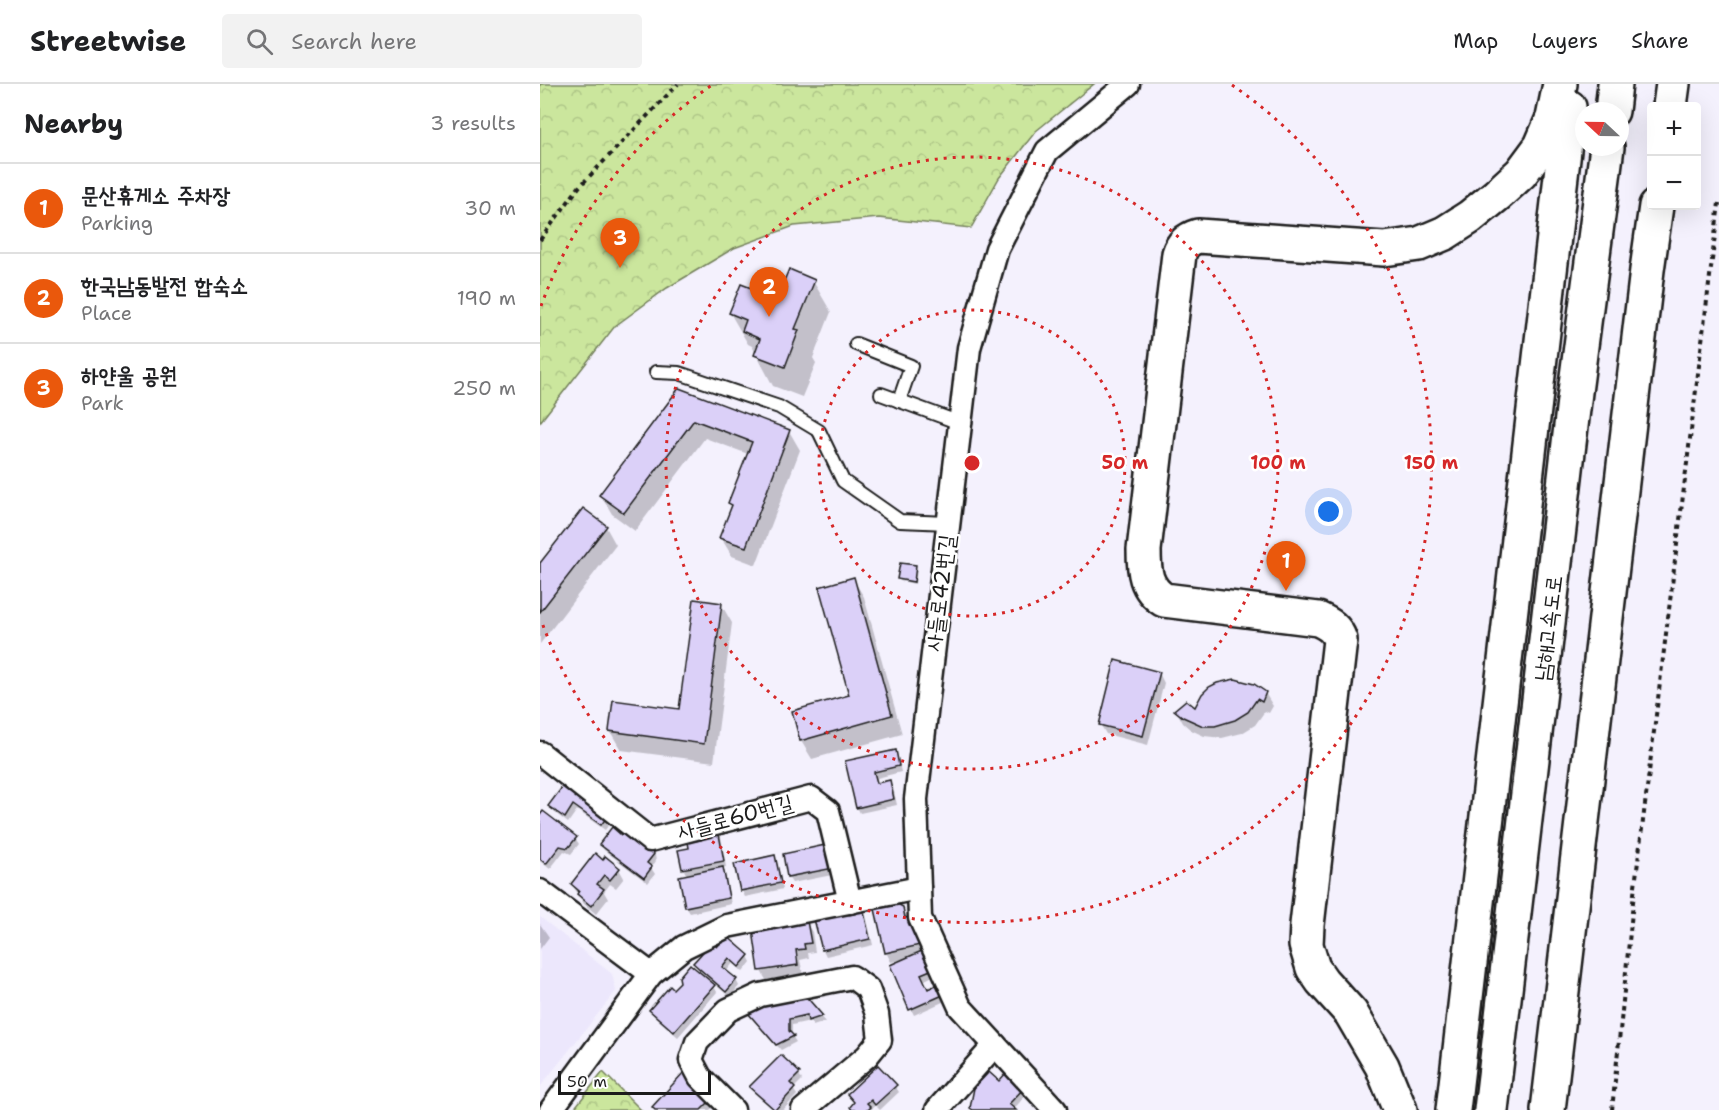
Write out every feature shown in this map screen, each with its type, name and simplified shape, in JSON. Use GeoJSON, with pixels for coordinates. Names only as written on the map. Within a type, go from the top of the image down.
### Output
{"type":"FeatureCollection","features":[{"type":"Feature","properties":{"kind":"highway"},"geometry":{"type":"LineString","coordinates":[[1400,1110],[1383,1066],[1351,1013],[1313,968],[1306,945],[1340,640],[1337,632],[1330,624],[1318,619],[1164,600],[1154,594],[1144,568],[1144,550],[1179,254],[1185,242],[1198,236],[1384,249],[1419,244],[1445,233],[1470,217],[1521,173],[1541,146],[1553,118],[1560,84]]}},
{"type":"Feature","properties":{"kind":"highway"},"geometry":{"type":"LineString","coordinates":[[1453,1110],[1572,84]]}},
{"type":"Feature","properties":{"kind":"highway"},"geometry":{"type":"LineString","coordinates":[[1613,102],[1615,84]]}},
{"type":"Feature","properties":{"kind":"highway"},"geometry":{"type":"LineString","coordinates":[[1671,102],[1674,84]]}},
{"type":"Feature","properties":{"kind":"highway","name":"남해고속도로"},"geometry":{"type":"LineString","coordinates":[[1491,1110],[1575,392],[1606,156]]}},
{"type":"Feature","properties":{"kind":"highway"},"geometry":{"type":"LineString","coordinates":[[1548,1110],[1655,210]]}},
{"type":"Feature","properties":{"kind":"street","name":"사들로42번길"},"geometry":{"type":"LineString","coordinates":[[1055,1110],[960,1007],[920,918],[916,799],[969,348],[997,249],[1047,151],[1128,84]]}},
{"type":"Feature","properties":{"kind":"street","name":"사들로60번길"},"geometry":{"type":"LineString","coordinates":[[540,753],[650,840],[811,798],[828,812],[850,902]]}},
{"type":"Feature","properties":{"kind":"street"},"geometry":{"type":"LineString","coordinates":[[551,1110],[651,974],[684,947],[727,926],[919,888]]}},
{"type":"Feature","properties":{"kind":"street"},"geometry":{"type":"LineString","coordinates":[[540,891],[651,974]]}},
{"type":"Feature","properties":{"kind":"street"},"geometry":{"type":"LineString","coordinates":[[733,1110],[700,1077],[691,1060],[697,1042],[728,1010],[760,995],[852,977],[868,989],[877,1014],[880,1040],[867,1056],[803,1110]]}},
{"type":"Feature","properties":{"kind":"street"},"geometry":{"type":"LineString","coordinates":[[942,1108],[995,1045]]}},
{"type":"Feature","properties":{"kind":"lane"},"geometry":{"type":"LineString","coordinates":[[856,344],[911,366],[899,401]]}},
{"type":"Feature","properties":{"kind":"lane"},"geometry":{"type":"LineString","coordinates":[[656,372],[679,373],[779,406],[819,431],[843,481],[900,521],[948,523]]}},
{"type":"Feature","properties":{"kind":"lane"},"geometry":{"type":"LineString","coordinates":[[881,394],[960,423]]}},
{"type":"Feature","properties":{"kind":"path"},"geometry":{"type":"LineString","coordinates":[[540,240],[579,187],[678,84]]}},
{"type":"Feature","properties":{"kind":"path"},"geometry":{"type":"LineString","coordinates":[[1612,1110],[1633,902],[1719,203]]}},
{"type":"Feature","properties":{"kind":"shaded area"},"geometry":{"type":"Polygon","coordinates":[[[540,917],[612,974],[616,991],[540,1087],[540,917]]]}},
{"type":"Feature","properties":{"kind":"green space"},"geometry":{"type":"Polygon","coordinates":[[[540,84],[1094,84],[1036,131],[999,178],[971,228],[879,218],[794,226],[734,248],[667,288],[615,326],[540,422],[540,84]]]}},
{"type":"Feature","properties":{"kind":"green space"},"geometry":{"type":"Polygon","coordinates":[[[603,1072],[641,1110],[573,1110],[603,1072]]]}},
{"type":"Feature","properties":{"kind":"building"},"geometry":{"type":"Polygon","coordinates":[[[789,269],[815,280],[795,329],[799,330],[785,367],[754,355],[760,339],[742,331],[746,320],[729,313],[741,284],[777,298],[789,269]]]}},
{"type":"Feature","properties":{"kind":"building"},"geometry":{"type":"Polygon","coordinates":[[[679,388],[790,430],[746,547],[719,538],[732,505],[728,503],[752,442],[694,420],[624,513],[599,495],[679,388]]]}},
{"type":"Feature","properties":{"kind":"building"},"geometry":{"type":"Polygon","coordinates":[[[583,508],[607,526],[540,612],[540,563],[583,508]]]}},
{"type":"Feature","properties":{"kind":"building"},"geometry":{"type":"Polygon","coordinates":[[[900,563],[916,565],[914,582],[897,579],[900,563]]]}},
{"type":"Feature","properties":{"kind":"building"},"geometry":{"type":"Polygon","coordinates":[[[854,577],[892,715],[800,741],[792,711],[849,695],[819,587],[854,577]]]}},
{"type":"Feature","properties":{"kind":"building"},"geometry":{"type":"Polygon","coordinates":[[[694,599],[722,603],[704,744],[609,731],[613,700],[679,709],[694,599]]]}},
{"type":"Feature","properties":{"kind":"building"},"geometry":{"type":"Polygon","coordinates":[[[1115,660],[1160,672],[1143,736],[1099,725],[1115,660]]]}},
{"type":"Feature","properties":{"kind":"building"},"geometry":{"type":"Polygon","coordinates":[[[1235,679],[1254,684],[1266,692],[1262,702],[1257,699],[1248,712],[1235,720],[1215,726],[1203,726],[1174,710],[1186,700],[1195,707],[1209,687],[1235,679]]]}},
{"type":"Feature","properties":{"kind":"building"},"geometry":{"type":"Polygon","coordinates":[[[896,750],[899,766],[874,772],[877,783],[890,780],[894,799],[856,808],[845,761],[896,750]]]}},
{"type":"Feature","properties":{"kind":"building"},"geometry":{"type":"Polygon","coordinates":[[[566,782],[610,813],[601,825],[573,805],[565,818],[548,806],[566,782]]]}},
{"type":"Feature","properties":{"kind":"building"},"geometry":{"type":"Polygon","coordinates":[[[543,811],[577,837],[568,848],[560,846],[546,864],[540,859],[540,815],[543,811]]]}},
{"type":"Feature","properties":{"kind":"building"},"geometry":{"type":"Polygon","coordinates":[[[612,827],[621,835],[626,828],[652,847],[654,854],[647,863],[652,867],[644,878],[599,844],[612,827]]]}},
{"type":"Feature","properties":{"kind":"building"},"geometry":{"type":"Polygon","coordinates":[[[718,829],[724,861],[682,869],[678,850],[689,848],[688,842],[701,840],[699,833],[718,829]]]}},
{"type":"Feature","properties":{"kind":"building"},"geometry":{"type":"Polygon","coordinates":[[[830,844],[834,868],[787,877],[783,854],[830,844]]]}},
{"type":"Feature","properties":{"kind":"building"},"geometry":{"type":"Polygon","coordinates":[[[595,853],[603,860],[605,856],[620,868],[610,880],[604,875],[597,884],[604,889],[591,906],[577,894],[579,891],[571,884],[595,853]]]}},
{"type":"Feature","properties":{"kind":"building"},"geometry":{"type":"Polygon","coordinates":[[[775,855],[781,883],[740,891],[734,864],[775,855]]]}},
{"type":"Feature","properties":{"kind":"building"},"geometry":{"type":"Polygon","coordinates":[[[723,867],[729,898],[685,907],[679,876],[723,867]]]}},
{"type":"Feature","properties":{"kind":"building"},"geometry":{"type":"Polygon","coordinates":[[[897,904],[903,907],[905,918],[913,916],[920,945],[885,953],[875,909],[897,904]]]}},
{"type":"Feature","properties":{"kind":"building"},"geometry":{"type":"Polygon","coordinates":[[[863,908],[870,939],[822,950],[814,919],[863,908]]]}},
{"type":"Feature","properties":{"kind":"building"},"geometry":{"type":"Polygon","coordinates":[[[807,921],[811,943],[804,944],[805,949],[796,950],[798,965],[759,971],[753,930],[807,921]]]}},
{"type":"Feature","properties":{"kind":"building"},"geometry":{"type":"Polygon","coordinates":[[[727,936],[749,955],[739,967],[729,958],[722,967],[737,979],[726,992],[693,963],[712,942],[717,947],[727,936]]]}},
{"type":"Feature","properties":{"kind":"building"},"geometry":{"type":"Polygon","coordinates":[[[924,950],[933,969],[921,974],[928,989],[938,984],[943,995],[909,1010],[890,965],[924,950]]]}},
{"type":"Feature","properties":{"kind":"building"},"geometry":{"type":"Polygon","coordinates":[[[690,964],[715,985],[674,1032],[649,1010],[670,986],[673,989],[680,982],[679,977],[690,964]]]}},
{"type":"Feature","properties":{"kind":"building"},"geometry":{"type":"Polygon","coordinates":[[[804,994],[823,1016],[808,1021],[807,1015],[789,1019],[789,1031],[794,1036],[776,1045],[748,1013],[758,1005],[804,994]]]}},
{"type":"Feature","properties":{"kind":"building"},"geometry":{"type":"Polygon","coordinates":[[[781,1055],[800,1073],[790,1083],[795,1088],[775,1110],[749,1087],[781,1055]]]}},
{"type":"Feature","properties":{"kind":"building"},"geometry":{"type":"Polygon","coordinates":[[[878,1065],[897,1085],[875,1105],[871,1100],[867,1103],[871,1107],[868,1110],[852,1110],[850,1107],[854,1102],[847,1094],[878,1065]]]}},
{"type":"Feature","properties":{"kind":"building"},"geometry":{"type":"Polygon","coordinates":[[[684,1072],[712,1099],[701,1110],[655,1110],[652,1107],[684,1072]]]}},
{"type":"Feature","properties":{"kind":"building"},"geometry":{"type":"Polygon","coordinates":[[[989,1072],[999,1081],[1006,1073],[1023,1089],[1009,1104],[1016,1110],[973,1110],[970,1108],[974,1088],[989,1072]]]}},
{"type":"Feature","properties":{"kind":"place","name":"하얀울 공원"},"geometry":{"type":"Point","coordinates":[620,268]}},
{"type":"Feature","properties":{"kind":"place","name":"한국남동발전 합숙소"},"geometry":{"type":"Point","coordinates":[769,317]}},
{"type":"Feature","properties":{"kind":"place","name":"문산휴게소 주차장"},"geometry":{"type":"Point","coordinates":[1286,591]}}]}
